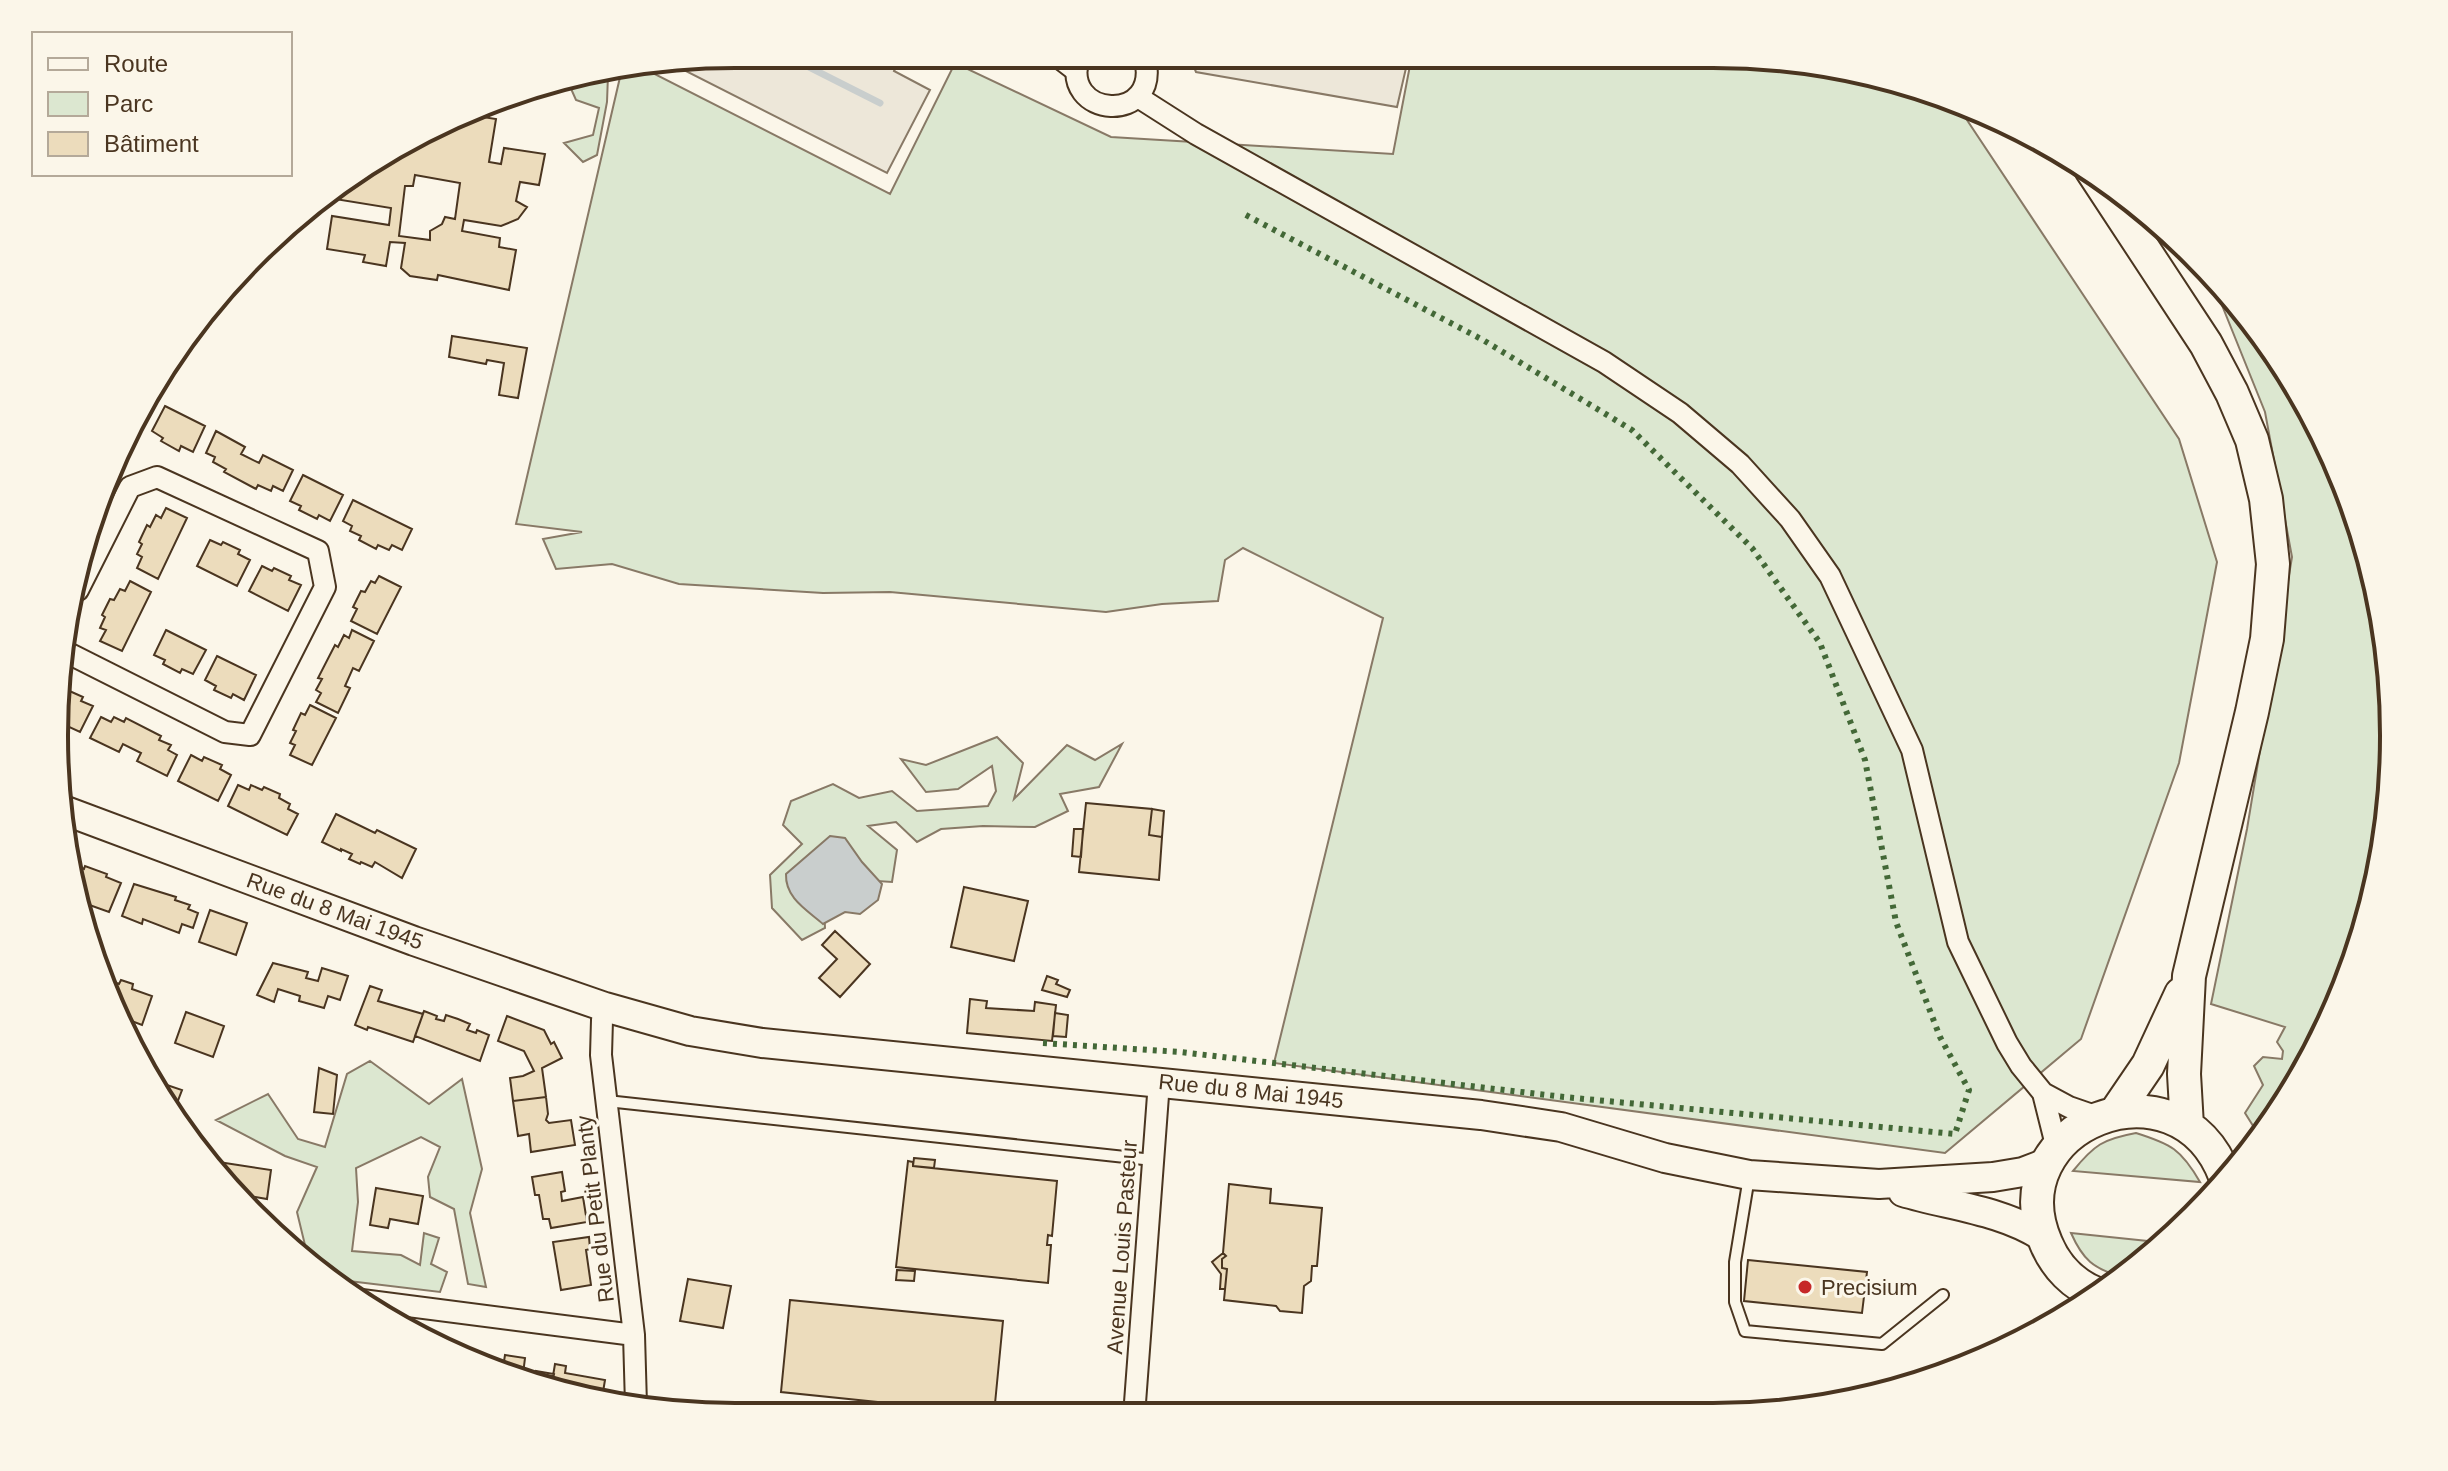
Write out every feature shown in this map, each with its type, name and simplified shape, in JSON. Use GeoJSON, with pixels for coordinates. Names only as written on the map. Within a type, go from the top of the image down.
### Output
{"type":"FeatureCollection","features":[{"type":"Feature","properties":{"kind":"main road"},"geometry":{"type":"LineString","coordinates":[[2112,201],[2206,344],[2232,393],[2252,440],[2266,499],[2273,564],[2267,639],[2189,976],[2184,1074],[2187,1126]]}},
{"type":"Feature","properties":{"kind":"main road","name":"Rue du 8 Mai 1945"},"geometry":{"type":"LineString","coordinates":[[73,814],[414,941],[613,1010],[690,1031],[762,1043],[1494,1117],[1561,1127],[1665,1158],[1749,1175],[1879,1184]]}},
{"type":"Feature","properties":{"kind":"main road"},"geometry":{"type":"LineString","coordinates":[[2107,1114],[2148,1065],[2189,976]]}},
{"type":"Feature","properties":{"kind":"main road"},"geometry":{"type":"LineString","coordinates":[[2085,1290],[2057,1264],[2043,1237],[2038,1199],[2043,1174],[2053,1156],[2075,1130],[2107,1114],[2131,1110],[2160,1114],[2187,1126],[2206,1142],[2223,1165]]}},
{"type":"Feature","properties":{"kind":"main road"},"geometry":{"type":"LineString","coordinates":[[1879,1184],[1993,1177],[2023,1172],[2053,1156]]}},
{"type":"Feature","properties":{"kind":"main road"},"geometry":{"type":"LineString","coordinates":[[1879,1184],[1967,1206],[2027,1227],[2043,1237]]}},
{"type":"Feature","properties":{"kind":"street"},"geometry":{"type":"LineString","coordinates":[[1076,68],[1080,90],[1089,99],[1099,105],[1122,106],[1138,97],[1145,86],[1147,68]]}},
{"type":"Feature","properties":{"kind":"street"},"geometry":{"type":"LineString","coordinates":[[1138,97],[1196,134],[1604,362],[1680,413],[1740,464],[1790,519],[1830,576],[1912,750],[1958,942],[2007,1043],[2043,1093],[2069,1107],[2107,1114]]}},
{"type":"Feature","properties":{"kind":"street"},"geometry":{"type":"LineString","coordinates":[[73,656],[225,732],[250,735],[325,587],[318,551],[157,477],[130,487],[97,541]]}},
{"type":"Feature","properties":{"kind":"street","name":"Rue du Petit Planty"},"geometry":{"type":"LineString","coordinates":[[613,1010],[602,1020],[601,1055],[634,1335],[636,1395]]}},
{"type":"Feature","properties":{"kind":"street","name":"Avenue Louis Pasteur"},"geometry":{"type":"LineString","coordinates":[[1135,1403],[1159,1082]]}},
{"type":"Feature","properties":{"kind":"street"},"geometry":{"type":"LineString","coordinates":[[2043,1093],[2053,1156]]}},
{"type":"Feature","properties":{"kind":"street"},"geometry":{"type":"LineString","coordinates":[[384,1303],[634,1335]]}},
{"type":"Feature","properties":{"kind":"lane"},"geometry":{"type":"LineString","coordinates":[[1064,68],[1076,78]]}},
{"type":"Feature","properties":{"kind":"lane"},"geometry":{"type":"LineString","coordinates":[[607,1101],[1153,1160]]}},
{"type":"Feature","properties":{"kind":"lane"},"geometry":{"type":"LineString","coordinates":[[1749,1175],[1735,1262],[1735,1302],[1745,1331],[1882,1344],[1943,1295]]}},
{"type":"Feature","properties":{"kind":"green space"},"geometry":{"type":"Polygon","coordinates":[[[953,68],[966,68],[1111,137],[1393,154],[1410,68],[1756,69],[1843,81],[1927,103],[1966,118],[2179,439],[2217,562],[2179,763],[2081,1039],[1945,1153],[1274,1063],[1383,618],[1243,548],[1225,560],[1218,601],[1162,604],[1106,612],[890,592],[823,593],[679,584],[612,564],[556,569],[543,539],[582,532],[516,524],[620,79],[654,73],[890,194],[953,68]]]}},
{"type":"Feature","properties":{"kind":"green space"},"geometry":{"type":"Polygon","coordinates":[[[608,81],[597,155],[583,162],[564,143],[593,135],[599,108],[576,100],[571,89],[608,81]]]}},
{"type":"Feature","properties":{"kind":"green space"},"geometry":{"type":"Polygon","coordinates":[[[2222,304],[2268,365],[2291,402],[2311,440],[2345,521],[2367,605],[2374,648],[2380,736],[2379,779],[2367,866],[2345,950],[2311,1031],[2291,1069],[2253,1126],[2245,1113],[2263,1085],[2254,1066],[2263,1057],[2282,1059],[2283,1051],[2277,1042],[2285,1027],[2211,1004],[2247,829],[2292,557],[2265,412],[2222,304]]]}},
{"type":"Feature","properties":{"kind":"green space"},"geometry":{"type":"Polygon","coordinates":[[[997,737],[1023,763],[1014,799],[1067,745],[1095,760],[1122,744],[1099,787],[1060,794],[1068,811],[1035,827],[941,829],[917,842],[896,822],[868,826],[897,850],[892,882],[862,880],[824,905],[825,928],[802,940],[772,908],[770,875],[802,844],[783,825],[791,801],[833,784],[859,798],[892,791],[917,811],[988,806],[996,791],[992,766],[958,789],[926,792],[901,759],[926,765],[997,737]]]}},
{"type":"Feature","properties":{"kind":"green space"},"geometry":{"type":"Polygon","coordinates":[[[370,1061],[429,1104],[462,1079],[482,1169],[470,1213],[486,1287],[468,1284],[454,1209],[430,1197],[428,1177],[440,1147],[421,1137],[356,1168],[358,1202],[352,1251],[401,1255],[420,1265],[424,1233],[439,1238],[431,1264],[447,1272],[440,1292],[352,1281],[329,1265],[305,1245],[297,1212],[317,1167],[285,1156],[216,1120],[268,1094],[298,1139],[325,1147],[347,1074],[370,1061]]]}},
{"type":"Feature","properties":{"kind":"green space"},"geometry":{"type":"Polygon","coordinates":[[[2136,1133],[2174,1149],[2200,1182],[2073,1171],[2100,1144],[2136,1133]]]}},
{"type":"Feature","properties":{"kind":"green space"},"geometry":{"type":"Polygon","coordinates":[[[2071,1233],[2148,1241],[2109,1272],[2090,1262],[2071,1233]]]}},
{"type":"Feature","properties":{"kind":"shaded area"},"geometry":{"type":"Polygon","coordinates":[[[895,68],[894,71],[930,90],[887,173],[684,70],[895,68]]]}},
{"type":"Feature","properties":{"kind":"shaded area"},"geometry":{"type":"Polygon","coordinates":[[[1194,68],[1406,68],[1397,107],[1196,72],[1194,68]]]}},
{"type":"Feature","properties":{"kind":"shaded area"},"geometry":{"type":"Polygon","coordinates":[[[830,836],[845,838],[882,884],[878,900],[860,914],[845,912],[823,924],[793,897],[786,874],[830,836]]]}},
{"type":"Feature","properties":{"kind":"building"},"geometry":{"type":"Polygon","coordinates":[[[485,117],[496,119],[489,162],[501,164],[504,148],[545,154],[539,185],[520,182],[516,201],[527,207],[518,219],[501,226],[464,220],[462,231],[500,238],[499,247],[516,250],[509,290],[438,275],[437,280],[410,276],[401,268],[405,243],[390,242],[386,266],[363,262],[365,255],[327,249],[332,216],[389,225],[391,208],[338,199],[402,157],[485,117]],[[415,175],[413,186],[405,186],[399,236],[430,240],[430,231],[442,224],[445,217],[455,219],[460,183],[415,175]]]}},
{"type":"Feature","properties":{"kind":"building"},"geometry":{"type":"Polygon","coordinates":[[[452,336],[527,348],[518,398],[499,395],[504,363],[487,360],[486,364],[449,357],[452,336]]]}},
{"type":"Feature","properties":{"kind":"building"},"geometry":{"type":"Polygon","coordinates":[[[165,406],[205,426],[193,452],[181,446],[179,451],[161,441],[163,438],[152,431],[165,406]]]}},
{"type":"Feature","properties":{"kind":"building"},"geometry":{"type":"Polygon","coordinates":[[[216,431],[245,447],[241,454],[259,463],[263,455],[293,470],[283,491],[273,486],[271,491],[258,485],[256,489],[224,472],[226,469],[213,462],[215,457],[206,453],[216,431]]]}},
{"type":"Feature","properties":{"kind":"building"},"geometry":{"type":"Polygon","coordinates":[[[303,475],[343,495],[330,521],[319,515],[317,519],[299,510],[301,506],[290,501],[303,475]]]}},
{"type":"Feature","properties":{"kind":"building"},"geometry":{"type":"Polygon","coordinates":[[[353,500],[412,529],[402,550],[392,545],[389,550],[378,545],[376,549],[350,531],[352,526],[343,521],[353,500]]]}},
{"type":"Feature","properties":{"kind":"building"},"geometry":{"type":"Polygon","coordinates":[[[166,508],[187,518],[158,579],[137,568],[142,557],[137,554],[147,525],[150,527],[156,515],[161,518],[166,508]]]}},
{"type":"Feature","properties":{"kind":"building"},"geometry":{"type":"Polygon","coordinates":[[[210,540],[240,550],[238,554],[250,560],[237,586],[197,566],[210,540]]]}},
{"type":"Feature","properties":{"kind":"building"},"geometry":{"type":"Polygon","coordinates":[[[262,566],[291,576],[289,580],[301,585],[288,611],[249,591],[262,566]]]}},
{"type":"Feature","properties":{"kind":"building"},"geometry":{"type":"Polygon","coordinates":[[[379,576],[401,587],[377,634],[351,621],[357,609],[353,607],[361,591],[365,592],[371,581],[375,583],[379,576]]]}},
{"type":"Feature","properties":{"kind":"building"},"geometry":{"type":"Polygon","coordinates":[[[130,581],[151,592],[122,651],[100,641],[106,630],[100,628],[110,599],[114,600],[120,589],[125,591],[130,581]]]}},
{"type":"Feature","properties":{"kind":"building"},"geometry":{"type":"Polygon","coordinates":[[[166,630],[206,650],[193,674],[182,669],[180,673],[154,655],[166,630]]]}},
{"type":"Feature","properties":{"kind":"building"},"geometry":{"type":"Polygon","coordinates":[[[352,630],[374,641],[359,671],[353,668],[345,686],[350,688],[338,713],[316,702],[321,693],[316,690],[322,679],[318,678],[335,645],[338,647],[344,635],[349,638],[352,630]]]}},
{"type":"Feature","properties":{"kind":"building"},"geometry":{"type":"Polygon","coordinates":[[[217,656],[256,675],[244,700],[214,690],[216,686],[205,680],[217,656]]]}},
{"type":"Feature","properties":{"kind":"building"},"geometry":{"type":"Polygon","coordinates":[[[69,691],[93,706],[80,732],[68,727],[69,691]]]}},
{"type":"Feature","properties":{"kind":"building"},"geometry":{"type":"Polygon","coordinates":[[[310,705],[336,718],[312,765],[290,755],[295,745],[290,743],[296,731],[293,730],[301,713],[305,715],[310,705]]]}},
{"type":"Feature","properties":{"kind":"building"},"geometry":{"type":"Polygon","coordinates":[[[101,717],[111,722],[114,717],[124,722],[126,718],[161,736],[159,740],[171,745],[168,750],[177,755],[167,776],[137,761],[141,753],[123,744],[119,752],[90,738],[101,717]]]}},
{"type":"Feature","properties":{"kind":"building"},"geometry":{"type":"Polygon","coordinates":[[[191,755],[222,765],[220,769],[231,775],[218,801],[178,781],[191,755]]]}},
{"type":"Feature","properties":{"kind":"building"},"geometry":{"type":"Polygon","coordinates":[[[238,785],[249,790],[251,785],[262,790],[264,787],[280,794],[279,798],[290,804],[288,809],[298,814],[287,835],[228,806],[238,785]]]}},
{"type":"Feature","properties":{"kind":"building"},"geometry":{"type":"Polygon","coordinates":[[[1086,803],[1152,809],[1149,835],[1162,837],[1159,880],[1079,872],[1086,803]]]}},
{"type":"Feature","properties":{"kind":"building"},"geometry":{"type":"Polygon","coordinates":[[[1152,809],[1164,811],[1162,837],[1149,835],[1152,809]]]}},
{"type":"Feature","properties":{"kind":"building"},"geometry":{"type":"Polygon","coordinates":[[[336,814],[416,849],[402,878],[375,862],[372,867],[360,864],[349,859],[352,854],[322,842],[336,814]]]}},
{"type":"Feature","properties":{"kind":"building"},"geometry":{"type":"Polygon","coordinates":[[[1074,829],[1083,829],[1081,857],[1072,856],[1074,829]]]}},
{"type":"Feature","properties":{"kind":"building"},"geometry":{"type":"Polygon","coordinates":[[[85,866],[121,883],[109,912],[90,905],[82,868],[85,866]]]}},
{"type":"Feature","properties":{"kind":"building"},"geometry":{"type":"Polygon","coordinates":[[[134,884],[176,897],[175,900],[190,905],[188,909],[198,913],[193,928],[182,924],[179,933],[143,919],[142,924],[122,916],[134,884]]]}},
{"type":"Feature","properties":{"kind":"building"},"geometry":{"type":"Polygon","coordinates":[[[964,887],[1028,901],[1014,961],[951,947],[964,887]]]}},
{"type":"Feature","properties":{"kind":"building"},"geometry":{"type":"Polygon","coordinates":[[[210,910],[247,923],[236,955],[199,942],[210,910]]]}},
{"type":"Feature","properties":{"kind":"building"},"geometry":{"type":"Polygon","coordinates":[[[835,931],[870,964],[840,997],[819,978],[837,959],[822,945],[835,931]]]}},
{"type":"Feature","properties":{"kind":"building"},"geometry":{"type":"Polygon","coordinates":[[[273,963],[308,972],[306,978],[318,981],[322,968],[348,976],[340,1000],[328,996],[324,1008],[299,1001],[300,996],[278,989],[274,1002],[257,995],[273,963]]]}},
{"type":"Feature","properties":{"kind":"building"},"geometry":{"type":"Polygon","coordinates":[[[1047,976],[1070,990],[1067,997],[1042,990],[1047,976]]]}},
{"type":"Feature","properties":{"kind":"building"},"geometry":{"type":"Polygon","coordinates":[[[121,980],[133,984],[132,989],[152,996],[142,1025],[133,1021],[116,983],[119,984],[121,980]]]}},
{"type":"Feature","properties":{"kind":"building"},"geometry":{"type":"Polygon","coordinates":[[[370,986],[382,990],[378,1001],[423,1014],[413,1042],[355,1025],[370,986]]]}},
{"type":"Feature","properties":{"kind":"building"},"geometry":{"type":"Polygon","coordinates":[[[970,999],[987,1001],[986,1008],[1034,1011],[1035,1002],[1056,1005],[1052,1041],[967,1033],[970,999]]]}},
{"type":"Feature","properties":{"kind":"building"},"geometry":{"type":"Polygon","coordinates":[[[424,1011],[444,1021],[446,1015],[458,1019],[470,1024],[467,1030],[489,1035],[480,1061],[415,1036],[424,1011]]]}},
{"type":"Feature","properties":{"kind":"building"},"geometry":{"type":"Polygon","coordinates":[[[186,1012],[224,1026],[213,1057],[175,1043],[186,1012]]]}},
{"type":"Feature","properties":{"kind":"building"},"geometry":{"type":"Polygon","coordinates":[[[1055,1013],[1068,1015],[1066,1037],[1053,1036],[1055,1013]]]}},
{"type":"Feature","properties":{"kind":"building"},"geometry":{"type":"Polygon","coordinates":[[[507,1016],[544,1030],[562,1058],[542,1068],[546,1097],[513,1101],[510,1078],[534,1071],[524,1051],[498,1041],[507,1016]]]}},
{"type":"Feature","properties":{"kind":"building"},"geometry":{"type":"Polygon","coordinates":[[[319,1068],[337,1075],[333,1114],[314,1112],[319,1068]]]}},
{"type":"Feature","properties":{"kind":"building"},"geometry":{"type":"Polygon","coordinates":[[[167,1085],[182,1090],[177,1102],[167,1085]]]}},
{"type":"Feature","properties":{"kind":"building"},"geometry":{"type":"Polygon","coordinates":[[[546,1097],[546,1120],[549,1123],[571,1120],[575,1145],[531,1152],[529,1134],[518,1136],[513,1101],[546,1097]]]}},
{"type":"Feature","properties":{"kind":"building"},"geometry":{"type":"Polygon","coordinates":[[[914,1158],[935,1160],[934,1168],[913,1166],[914,1158]]]}},
{"type":"Feature","properties":{"kind":"building"},"geometry":{"type":"Polygon","coordinates":[[[908,1161],[913,1162],[913,1166],[1057,1181],[1052,1236],[1048,1235],[1047,1245],[1051,1245],[1048,1283],[896,1267],[908,1161]]]}},
{"type":"Feature","properties":{"kind":"building"},"geometry":{"type":"Polygon","coordinates":[[[225,1165],[271,1170],[267,1199],[254,1197],[225,1165]]]}},
{"type":"Feature","properties":{"kind":"building"},"geometry":{"type":"Polygon","coordinates":[[[562,1172],[565,1191],[561,1192],[562,1201],[583,1197],[587,1222],[551,1228],[549,1219],[543,1219],[532,1177],[562,1172]]]}},
{"type":"Feature","properties":{"kind":"building"},"geometry":{"type":"Polygon","coordinates":[[[1229,1184],[1271,1189],[1270,1203],[1322,1208],[1317,1266],[1312,1266],[1311,1281],[1304,1286],[1302,1313],[1280,1311],[1276,1306],[1224,1300],[1227,1269],[1222,1268],[1222,1259],[1226,1256],[1223,1253],[1229,1184]]]}},
{"type":"Feature","properties":{"kind":"building"},"geometry":{"type":"Polygon","coordinates":[[[376,1188],[423,1196],[418,1224],[390,1219],[388,1228],[370,1225],[376,1188]]]}},
{"type":"Feature","properties":{"kind":"building"},"geometry":{"type":"Polygon","coordinates":[[[589,1237],[590,1249],[586,1250],[591,1285],[561,1290],[553,1242],[589,1237]]]}},
{"type":"Feature","properties":{"kind":"building"},"geometry":{"type":"Polygon","coordinates":[[[1223,1253],[1226,1256],[1222,1259],[1222,1268],[1227,1269],[1225,1289],[1220,1289],[1221,1274],[1212,1262],[1223,1253]]]}},
{"type":"Feature","properties":{"kind":"building","name":"Precisium"},"geometry":{"type":"Polygon","coordinates":[[[1748,1260],[1867,1272],[1862,1313],[1744,1301],[1748,1260]]]}},
{"type":"Feature","properties":{"kind":"building"},"geometry":{"type":"Polygon","coordinates":[[[897,1270],[915,1271],[914,1281],[896,1280],[897,1270]]]}},
{"type":"Feature","properties":{"kind":"building"},"geometry":{"type":"Polygon","coordinates":[[[688,1279],[731,1286],[723,1328],[680,1321],[688,1279]]]}},
{"type":"Feature","properties":{"kind":"building"},"geometry":{"type":"Polygon","coordinates":[[[790,1300],[1003,1321],[995,1403],[888,1403],[781,1392],[790,1300]]]}},
{"type":"Feature","properties":{"kind":"building"},"geometry":{"type":"Polygon","coordinates":[[[505,1355],[525,1358],[524,1369],[504,1361],[505,1355]]]}},
{"type":"Feature","properties":{"kind":"building"},"geometry":{"type":"Polygon","coordinates":[[[555,1364],[566,1366],[565,1373],[605,1380],[603,1390],[553,1377],[555,1364]]]}},
{"type":"Feature","properties":{"kind":"building"},"geometry":{"type":"Polygon","coordinates":[[[536,1371],[554,1374],[553,1377],[536,1371]]]}},
{"type":"Feature","properties":{"kind":"waterway"},"geometry":{"type":"LineString","coordinates":[[811,68],[880,103]]}},
{"type":"Feature","properties":{"kind":"hedge"},"geometry":{"type":"LineString","coordinates":[[1043,1043],[1180,1052],[1564,1097],[1955,1134],[1969,1090],[1940,1037],[1896,922],[1865,760],[1820,643],[1752,548],[1632,430],[1483,340],[1244,214]]}},
{"type":"Feature","properties":{"kind":"place","name":"Precisium"},"geometry":{"type":"Point","coordinates":[1805,1287]}}]}
